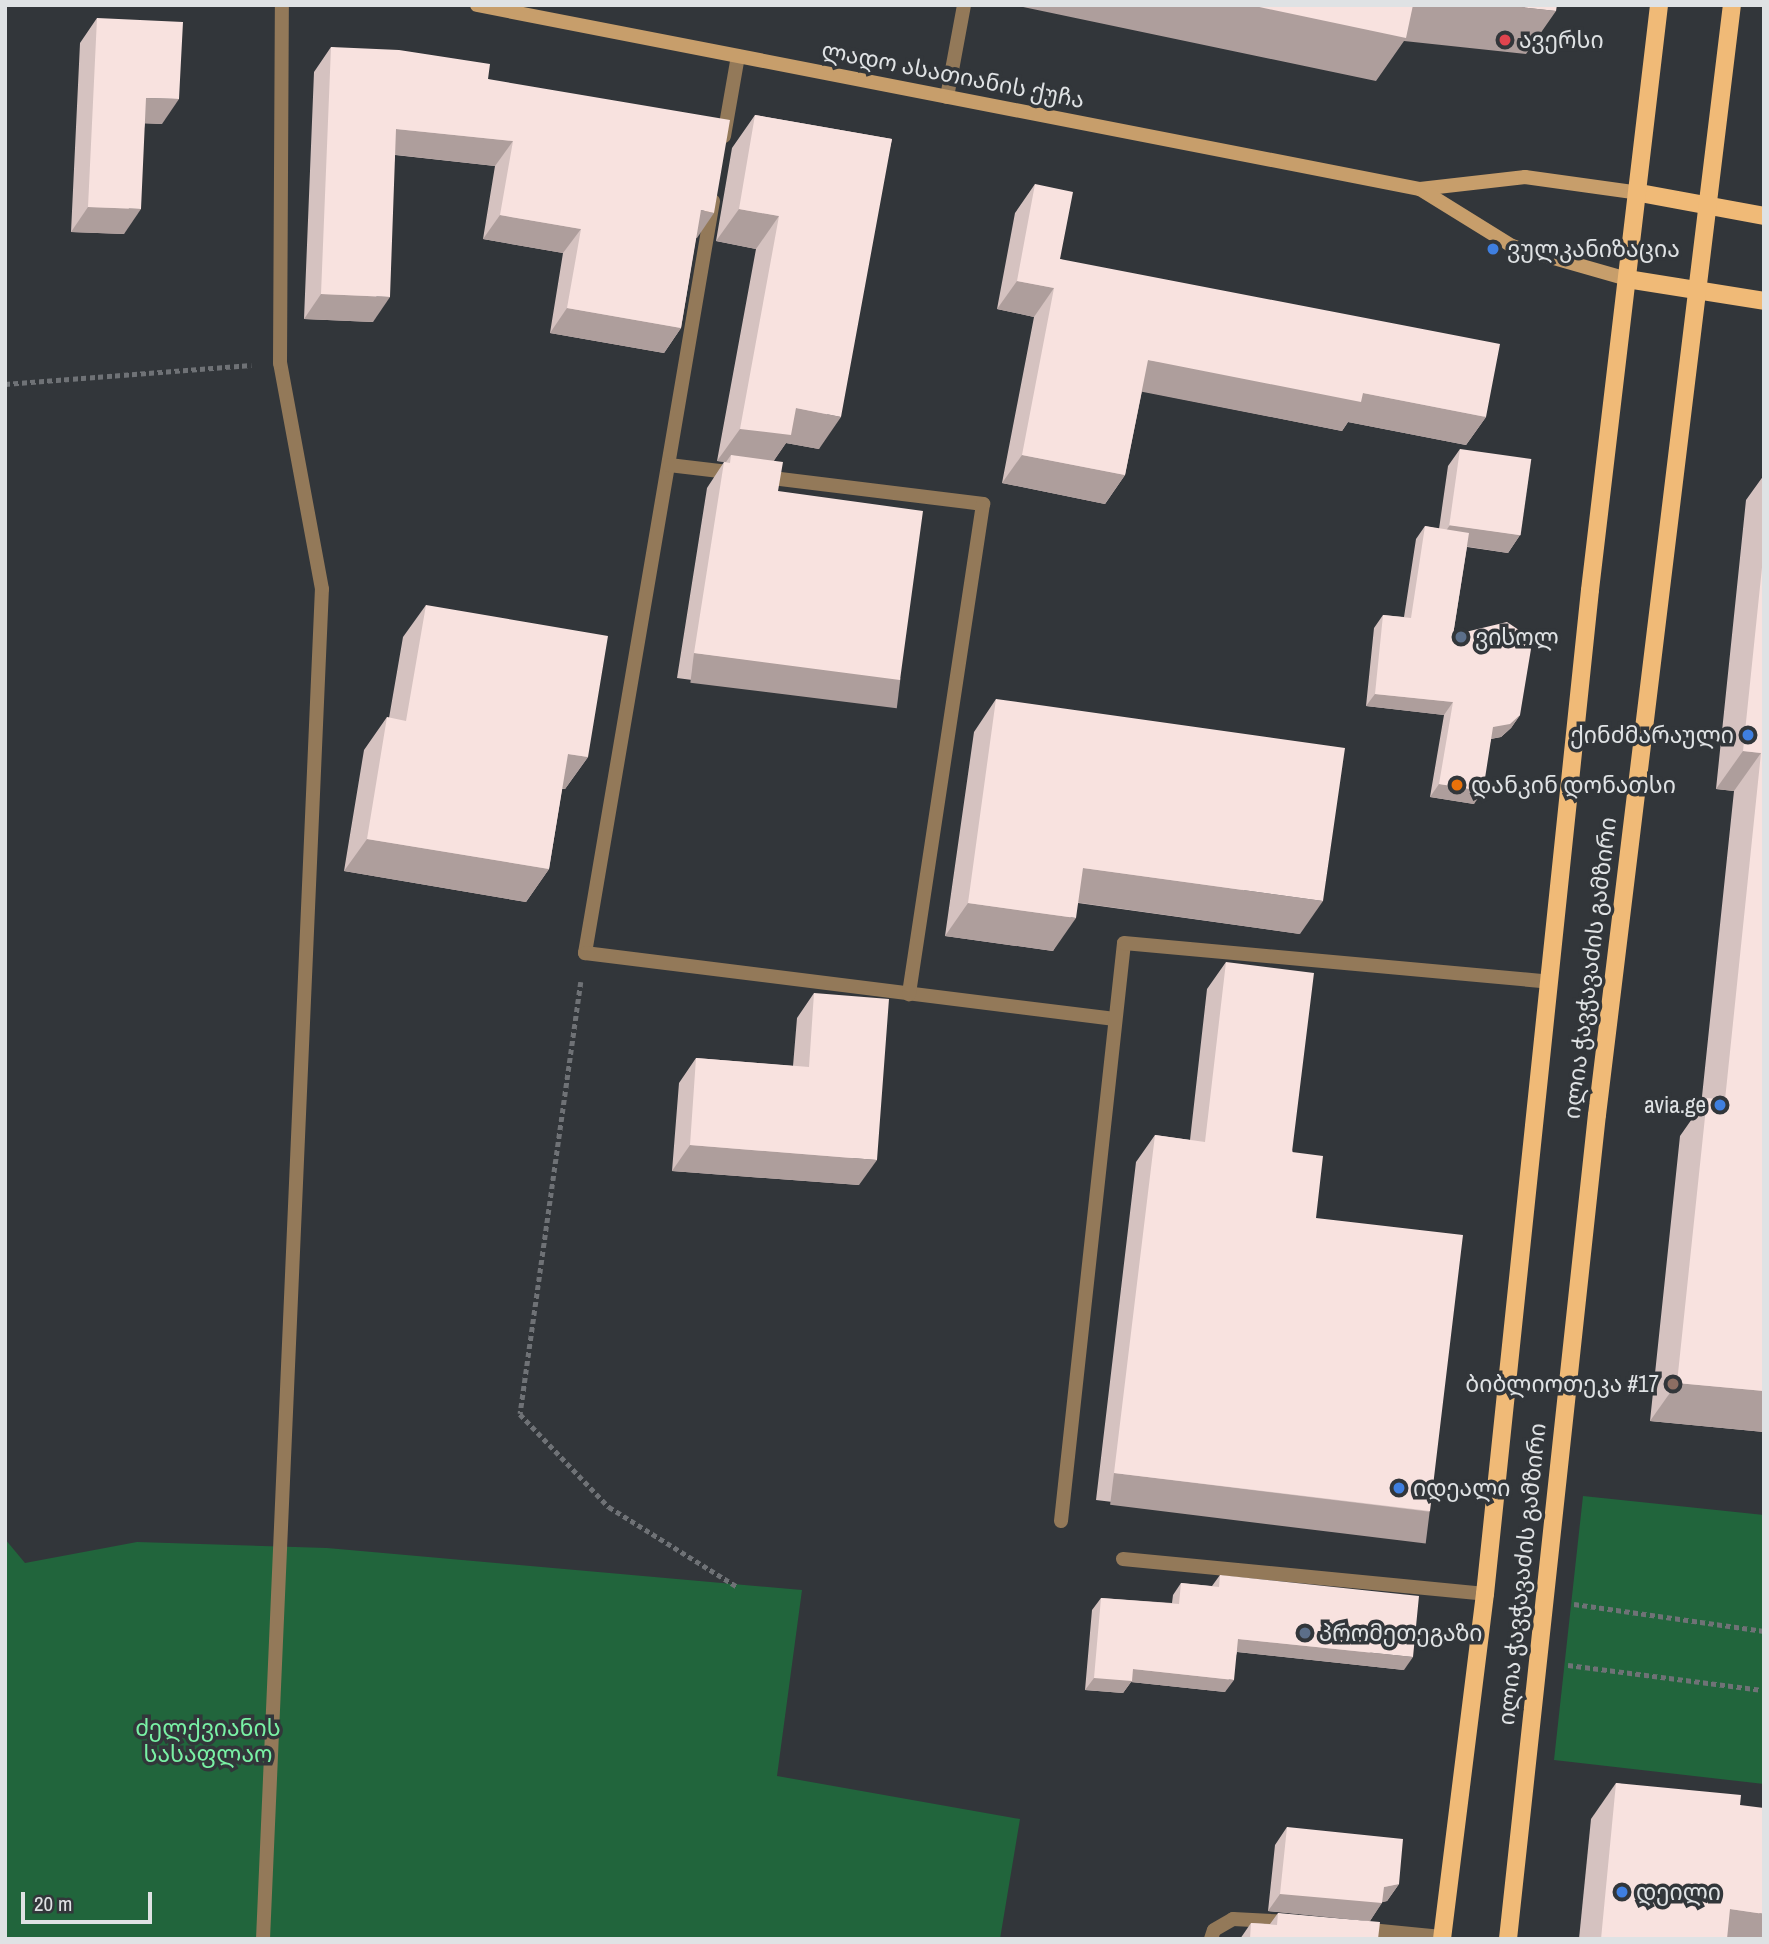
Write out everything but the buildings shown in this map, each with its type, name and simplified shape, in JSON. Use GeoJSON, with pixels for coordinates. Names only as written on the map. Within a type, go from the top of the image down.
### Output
{"type":"FeatureCollection","features":[{"type":"Feature","properties":{"kind":"main road","name":"ლადო ასათიანის ქუჩა"},"geometry":{"type":"LineString","coordinates":[[477,5],[1420,189],[1525,177],[1640,193]]}},
{"type":"Feature","properties":{"kind":"main road","name":"ილია ჭავჭავაძის გამზირი"},"geometry":{"type":"LineString","coordinates":[[1442,1938],[1485,1594],[1549,982],[1627,279],[1640,193],[1659,5]]}},
{"type":"Feature","properties":{"kind":"main road","name":"ილია ჭავჭავაძის გამზირი"},"geometry":{"type":"LineString","coordinates":[[1508,1939],[1542,1600],[1732,5]]}},
{"type":"Feature","properties":{"kind":"main road","name":"ლადო ასათიანის ქუჩა"},"geometry":{"type":"LineString","coordinates":[[1420,189],[1512,246],[1627,279]]}},
{"type":"Feature","properties":{"kind":"main road"},"geometry":{"type":"LineString","coordinates":[[1640,193],[1764,216]]}},
{"type":"Feature","properties":{"kind":"main road"},"geometry":{"type":"LineString","coordinates":[[1627,279],[1764,301]]}},
{"type":"Feature","properties":{"kind":"street"},"geometry":{"type":"LineString","coordinates":[[263,1939],[322,589],[280,363],[282,5]]}},
{"type":"Feature","properties":{"kind":"street"},"geometry":{"type":"LineString","coordinates":[[947,97],[964,5]]}},
{"type":"Feature","properties":{"kind":"street"},"geometry":{"type":"LineString","coordinates":[[722,151],[738,56]]}},
{"type":"Feature","properties":{"kind":"street"},"geometry":{"type":"LineString","coordinates":[[717,179],[585,953],[1115,1019]]}},
{"type":"Feature","properties":{"kind":"street"},"geometry":{"type":"LineString","coordinates":[[668,465],[983,504],[909,994]]}},
{"type":"Feature","properties":{"kind":"street"},"geometry":{"type":"LineString","coordinates":[[1061,1521],[1124,943],[1549,982]]}},
{"type":"Feature","properties":{"kind":"street"},"geometry":{"type":"LineString","coordinates":[[1123,1559],[1485,1594]]}},
{"type":"Feature","properties":{"kind":"street"},"geometry":{"type":"LineString","coordinates":[[1211,1939],[1214,1930],[1233,1919],[1307,1924]]}},
{"type":"Feature","properties":{"kind":"street"},"geometry":{"type":"LineString","coordinates":[[1348,1928],[1442,1938]]}},
{"type":"Feature","properties":{"kind":"path"},"geometry":{"type":"LineString","coordinates":[[5,384],[280,363]]}},
{"type":"Feature","properties":{"kind":"path"},"geometry":{"type":"LineString","coordinates":[[585,953],[520,1414],[608,1507],[736,1586]]}},
{"type":"Feature","properties":{"kind":"path"},"geometry":{"type":"LineString","coordinates":[[1542,1600],[1764,1631]]}},
{"type":"Feature","properties":{"kind":"path"},"geometry":{"type":"LineString","coordinates":[[1536,1661],[1764,1690]]}},
{"type":"Feature","properties":{"kind":"green space"},"geometry":{"type":"Polygon","coordinates":[[[1583,1496],[1764,1515],[1764,1784],[1554,1760],[1583,1496]]]}},
{"type":"Feature","properties":{"kind":"green space","name":"ძელქვიანის სასაფლაო"},"geometry":{"type":"Polygon","coordinates":[[[5,1539],[25,1563],[137,1542],[327,1548],[802,1590],[777,1776],[1020,1819],[1000,1939],[5,1939],[5,1539]]]}},
{"type":"Feature","properties":{"kind":"place","name":"ავერსი"},"geometry":{"type":"Point","coordinates":[1505,40]}},
{"type":"Feature","properties":{"kind":"place","name":"ვულკანიზაცია"},"geometry":{"type":"Point","coordinates":[1493,249]}},
{"type":"Feature","properties":{"kind":"place","name":"ვისოლ"},"geometry":{"type":"Point","coordinates":[1461,637]}},
{"type":"Feature","properties":{"kind":"place","name":"ქინძმარაული"},"geometry":{"type":"Point","coordinates":[1748,735]}},
{"type":"Feature","properties":{"kind":"place","name":"დანკინ დონათსი"},"geometry":{"type":"Point","coordinates":[1457,785]}},
{"type":"Feature","properties":{"kind":"place","name":"avia.ge"},"geometry":{"type":"Point","coordinates":[1720,1105]}},
{"type":"Feature","properties":{"kind":"place","name":"ბიბლიოთეკა #17"},"geometry":{"type":"Point","coordinates":[1673,1384]}},
{"type":"Feature","properties":{"kind":"place","name":"იდეალი"},"geometry":{"type":"Point","coordinates":[1399,1488]}},
{"type":"Feature","properties":{"kind":"place","name":"პრომეთეგაზი"},"geometry":{"type":"Point","coordinates":[1305,1633]}},
{"type":"Feature","properties":{"kind":"place","name":"დეილი"},"geometry":{"type":"Point","coordinates":[1622,1892]}}]}
